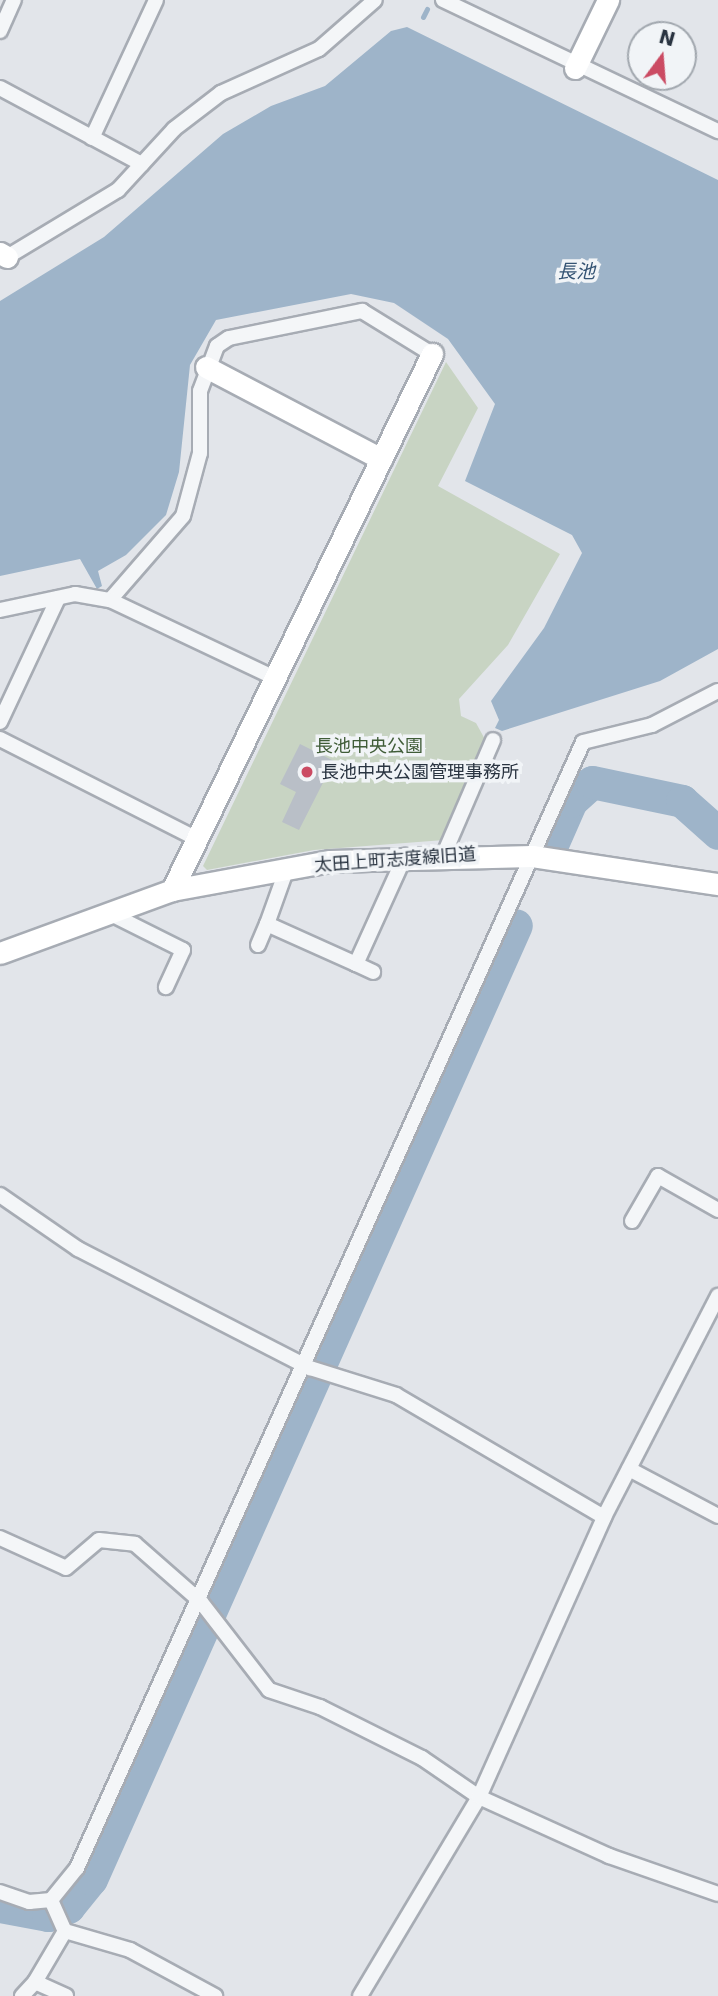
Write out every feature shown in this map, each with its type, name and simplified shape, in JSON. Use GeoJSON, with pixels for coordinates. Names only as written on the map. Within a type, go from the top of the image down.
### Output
{"type":"FeatureCollection","features":[{"type":"Feature","properties":{"kind":"street"},"geometry":{"type":"LineString","coordinates":[[0,31],[14,0]]}},
{"type":"Feature","properties":{"kind":"street"},"geometry":{"type":"LineString","coordinates":[[92,138],[156,0]]}},
{"type":"Feature","properties":{"kind":"street"},"geometry":{"type":"LineString","coordinates":[[4,255],[86,213],[221,93],[319,49],[375,0]]}},
{"type":"Feature","properties":{"kind":"street"},"geometry":{"type":"LineString","coordinates":[[443,0],[575,68],[718,131]]}},
{"type":"Feature","properties":{"kind":"street"},"geometry":{"type":"LineString","coordinates":[[575,68],[608,0]]}},
{"type":"Feature","properties":{"kind":"street"},"geometry":{"type":"LineString","coordinates":[[0,88],[142,164]]}},
{"type":"Feature","properties":{"kind":"street"},"geometry":{"type":"LineString","coordinates":[[110,600],[183,516],[200,453],[206,367],[229,338],[348,312],[384,320],[432,354],[172,890]]}},
{"type":"Feature","properties":{"kind":"street"},"geometry":{"type":"LineString","coordinates":[[206,367],[381,459]]}},
{"type":"Feature","properties":{"kind":"street"},"geometry":{"type":"LineString","coordinates":[[0,610],[75,594],[110,600],[275,678]]}},
{"type":"Feature","properties":{"kind":"street"},"geometry":{"type":"LineString","coordinates":[[0,722],[58,598]]}},
{"type":"Feature","properties":{"kind":"street"},"geometry":{"type":"LineString","coordinates":[[51,1900],[77,1868],[313,1369],[583,742],[652,725],[718,691]]}},
{"type":"Feature","properties":{"kind":"street"},"geometry":{"type":"LineString","coordinates":[[0,739],[197,839]]}},
{"type":"Feature","properties":{"kind":"street"},"geometry":{"type":"LineString","coordinates":[[444,854],[494,740]]}},
{"type":"Feature","properties":{"kind":"street"},"geometry":{"type":"LineString","coordinates":[[356,964],[405,856]]}},
{"type":"Feature","properties":{"kind":"street","name":"太田上町志度線旧道"},"geometry":{"type":"LineString","coordinates":[[0,953],[172,890],[286,870],[405,856],[532,856],[718,884]]}},
{"type":"Feature","properties":{"kind":"street"},"geometry":{"type":"LineString","coordinates":[[258,945],[286,870]]}},
{"type":"Feature","properties":{"kind":"street"},"geometry":{"type":"LineString","coordinates":[[107,912],[183,950],[166,987]]}},
{"type":"Feature","properties":{"kind":"street"},"geometry":{"type":"LineString","coordinates":[[267,923],[373,972]]}},
{"type":"Feature","properties":{"kind":"street"},"geometry":{"type":"LineString","coordinates":[[632,1221],[658,1176],[718,1210]]}},
{"type":"Feature","properties":{"kind":"street"},"geometry":{"type":"LineString","coordinates":[[0,1195],[78,1249],[313,1369],[396,1395],[604,1517]]}},
{"type":"Feature","properties":{"kind":"street"},"geometry":{"type":"LineString","coordinates":[[360,1996],[479,1797],[604,1517],[718,1296]]}},
{"type":"Feature","properties":{"kind":"street"},"geometry":{"type":"LineString","coordinates":[[629,1469],[718,1516]]}},
{"type":"Feature","properties":{"kind":"street"},"geometry":{"type":"LineString","coordinates":[[0,1538],[66,1568],[99,1540],[135,1544],[201,1602],[269,1690],[320,1707],[422,1758],[479,1797],[609,1856],[718,1894]]}},
{"type":"Feature","properties":{"kind":"street"},"geometry":{"type":"LineString","coordinates":[[0,1892],[51,1900]]}},
{"type":"Feature","properties":{"kind":"street"},"geometry":{"type":"LineString","coordinates":[[51,1900],[63,1926],[130,1950],[215,1996]]}},
{"type":"Feature","properties":{"kind":"street"},"geometry":{"type":"LineString","coordinates":[[22,1996],[35,1982],[63,1926]]}},
{"type":"Feature","properties":{"kind":"street"},"geometry":{"type":"LineString","coordinates":[[35,1982],[66,1996]]}},
{"type":"Feature","properties":{"kind":"green space","name":"長池中央公園"},"geometry":{"type":"Polygon","coordinates":[[[446,362],[478,408],[438,486],[560,554],[508,645],[459,699],[461,716],[476,723],[487,743],[444,840],[314,850],[207,870],[203,866],[446,362]]]}},
{"type":"Feature","properties":{"kind":"water","name":"長池"},"geometry":{"type":"Polygon","coordinates":[[[407,27],[718,180],[718,649],[660,681],[502,731],[495,728],[499,720],[491,701],[544,628],[582,553],[572,535],[465,481],[495,404],[448,339],[394,303],[351,294],[216,320],[190,365],[179,472],[166,515],[126,555],[98,571],[102,586],[97,589],[80,559],[0,576],[0,301],[104,237],[223,134],[271,106],[325,86],[391,31],[407,27]]]}},
{"type":"Feature","properties":{"kind":"building","name":"長池中央公園管理事務所"},"geometry":{"type":"Polygon","coordinates":[[[300,744],[334,761],[299,830],[282,822],[296,792],[280,784],[300,744]]]}},
{"type":"Feature","properties":{"kind":"waterway"},"geometry":{"type":"LineString","coordinates":[[423,17],[427,9]]}},
{"type":"Feature","properties":{"kind":"waterway"},"geometry":{"type":"LineString","coordinates":[[553,842],[571,801],[592,782],[682,801],[718,833]]}},
{"type":"Feature","properties":{"kind":"waterway"},"geometry":{"type":"LineString","coordinates":[[0,1906],[48,1915],[68,1907],[91,1879],[516,925]]}},
{"type":"Feature","properties":{"kind":"place","name":"長池中央公園管理事務所"},"geometry":{"type":"Point","coordinates":[307,772]}}]}
